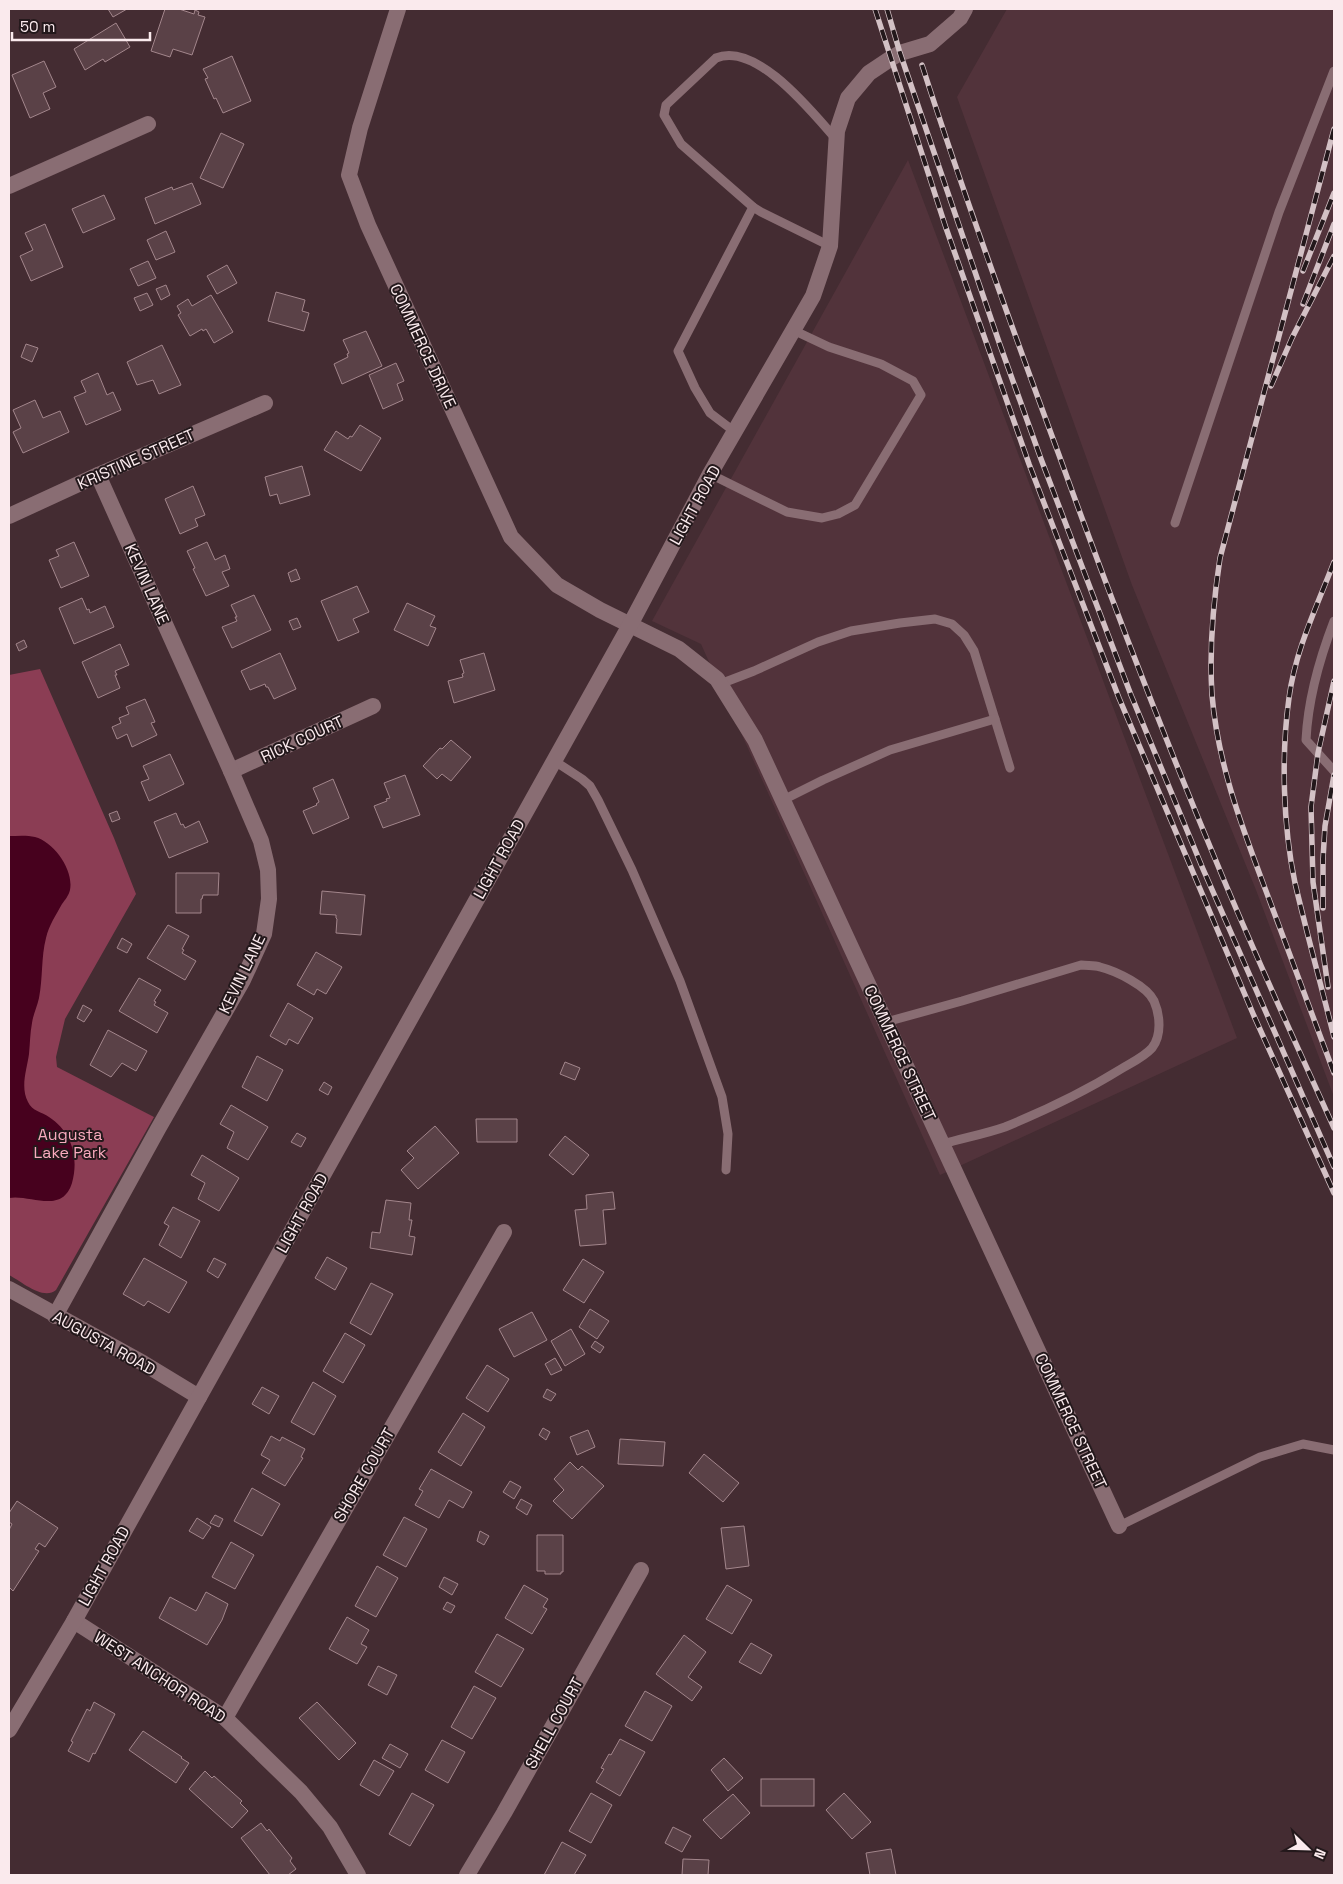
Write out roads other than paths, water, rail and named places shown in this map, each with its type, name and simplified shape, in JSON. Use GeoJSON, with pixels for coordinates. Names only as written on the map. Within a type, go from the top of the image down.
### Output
{"type":"FeatureCollection","features":[{"type":"Feature","properties":{"kind":"street","name":"COMMERCE DRIVE"},"geometry":{"type":"LineString","coordinates":[[398,9],[360,128],[349,175],[352,184],[368,225],[511,537],[557,585],[630,625]]}},
{"type":"Feature","properties":{"kind":"street","name":"LIGHT ROAD"},"geometry":{"type":"LineString","coordinates":[[9,1730],[74,1620],[630,625],[710,474],[813,296],[830,246],[836,139],[848,98],[869,73],[900,53],[930,44],[960,18],[965,9]]}},
{"type":"Feature","properties":{"kind":"street"},"geometry":{"type":"LineString","coordinates":[[9,186],[148,124]]}},
{"type":"Feature","properties":{"kind":"street","name":"KRISTINE STREET"},"geometry":{"type":"LineString","coordinates":[[9,516],[98,475],[265,403]]}},
{"type":"Feature","properties":{"kind":"street","name":"KEVIN LANE"},"geometry":{"type":"LineString","coordinates":[[55,1316],[151,1141],[243,980],[264,934],[269,899],[268,870],[261,841],[98,475]]}},
{"type":"Feature","properties":{"kind":"street","name":"COMMERCE STREET"},"geometry":{"type":"LineString","coordinates":[[630,625],[679,649],[717,679],[756,740],[1119,1526]]}},
{"type":"Feature","properties":{"kind":"street","name":"RICK COURT"},"geometry":{"type":"LineString","coordinates":[[231,771],[373,706]]}},
{"type":"Feature","properties":{"kind":"street","name":"SHORE COURT"},"geometry":{"type":"LineString","coordinates":[[225,1718],[504,1232]]}},
{"type":"Feature","properties":{"kind":"street","name":"AUGUSTA ROAD"},"geometry":{"type":"LineString","coordinates":[[9,1289],[143,1363],[199,1397]]}},
{"type":"Feature","properties":{"kind":"street","name":"SHELL COURT"},"geometry":{"type":"LineString","coordinates":[[466,1875],[494,1830],[641,1570]]}},
{"type":"Feature","properties":{"kind":"street","name":"WEST ANCHOR ROAD"},"geometry":{"type":"LineString","coordinates":[[74,1620],[225,1718],[301,1792],[330,1827],[358,1875]]}},
{"type":"Feature","properties":{"kind":"lane"},"geometry":{"type":"LineString","coordinates":[[830,246],[753,207],[681,144],[664,114],[666,105],[716,58],[725,55],[741,57],[752,61],[788,87],[836,139]]}},
{"type":"Feature","properties":{"kind":"lane"},"geometry":{"type":"LineString","coordinates":[[1175,524],[1279,212],[1334,71]]}},
{"type":"Feature","properties":{"kind":"lane"},"geometry":{"type":"LineString","coordinates":[[735,432],[710,412],[694,388],[678,351],[753,207]]}},
{"type":"Feature","properties":{"kind":"lane"},"geometry":{"type":"LineString","coordinates":[[710,474],[788,512],[822,518],[838,514],[855,505],[921,395],[913,381],[881,364],[829,348],[793,330]]}},
{"type":"Feature","properties":{"kind":"lane"},"geometry":{"type":"LineString","coordinates":[[720,684],[818,642],[851,631],[935,619],[952,624],[964,635],[974,651],[1010,768]]}},
{"type":"Feature","properties":{"kind":"lane"},"geometry":{"type":"LineString","coordinates":[[1334,621],[1320,656],[1308,714],[1306,740],[1334,771]]}},
{"type":"Feature","properties":{"kind":"lane"},"geometry":{"type":"LineString","coordinates":[[783,800],[890,750],[995,719]]}},
{"type":"Feature","properties":{"kind":"lane"},"geometry":{"type":"LineString","coordinates":[[554,760],[590,786],[598,800],[632,870],[680,982],[722,1097],[728,1134],[726,1170]]}},
{"type":"Feature","properties":{"kind":"lane"},"geometry":{"type":"LineString","coordinates":[[886,1022],[1081,965],[1098,966],[1106,969],[1137,984],[1151,994],[1157,1013],[1158,1033],[1152,1047],[1141,1057],[1096,1084],[1004,1127],[942,1144]]}},
{"type":"Feature","properties":{"kind":"lane"},"geometry":{"type":"LineString","coordinates":[[1119,1526],[1260,1457],[1303,1444],[1334,1450]]}},
{"type":"Feature","properties":{"kind":"railway"},"geometry":{"type":"LineString","coordinates":[[875,9],[946,228],[1029,464],[1119,698],[1254,1016],[1334,1193]]}},
{"type":"Feature","properties":{"kind":"railway"},"geometry":{"type":"LineString","coordinates":[[887,9],[900,53],[1000,345],[1041,459],[1131,695],[1203,869],[1334,1167]]}},
{"type":"Feature","properties":{"kind":"railway"},"geometry":{"type":"LineString","coordinates":[[922,65],[954,163],[1006,309],[1135,659],[1230,895],[1334,1128]]}},
{"type":"Feature","properties":{"kind":"railway"},"geometry":{"type":"LineString","coordinates":[[1334,129],[1220,558],[1211,644],[1212,695],[1215,722],[1233,799],[1334,1073]]}},
{"type":"Feature","properties":{"kind":"railway"},"geometry":{"type":"LineString","coordinates":[[1303,271],[1334,193]]}},
{"type":"Feature","properties":{"kind":"railway"},"geometry":{"type":"LineString","coordinates":[[1303,304],[1334,224]]}},
{"type":"Feature","properties":{"kind":"railway"},"geometry":{"type":"LineString","coordinates":[[1271,386],[1292,338],[1334,256]]}},
{"type":"Feature","properties":{"kind":"railway"},"geometry":{"type":"LineString","coordinates":[[1334,562],[1307,629],[1296,663],[1286,720],[1284,767],[1288,838],[1295,883],[1334,1037]]}},
{"type":"Feature","properties":{"kind":"railway"},"geometry":{"type":"LineString","coordinates":[[1328,987],[1313,882],[1311,807],[1318,753],[1334,681]]}},
{"type":"Feature","properties":{"kind":"railway"},"geometry":{"type":"LineString","coordinates":[[1323,908],[1325,826],[1334,775]]}},
{"type":"Feature","properties":{"kind":"park label","name":"Augusta Lake Park"},"geometry":{"type":"Point","coordinates":[70,1143]}}]}
